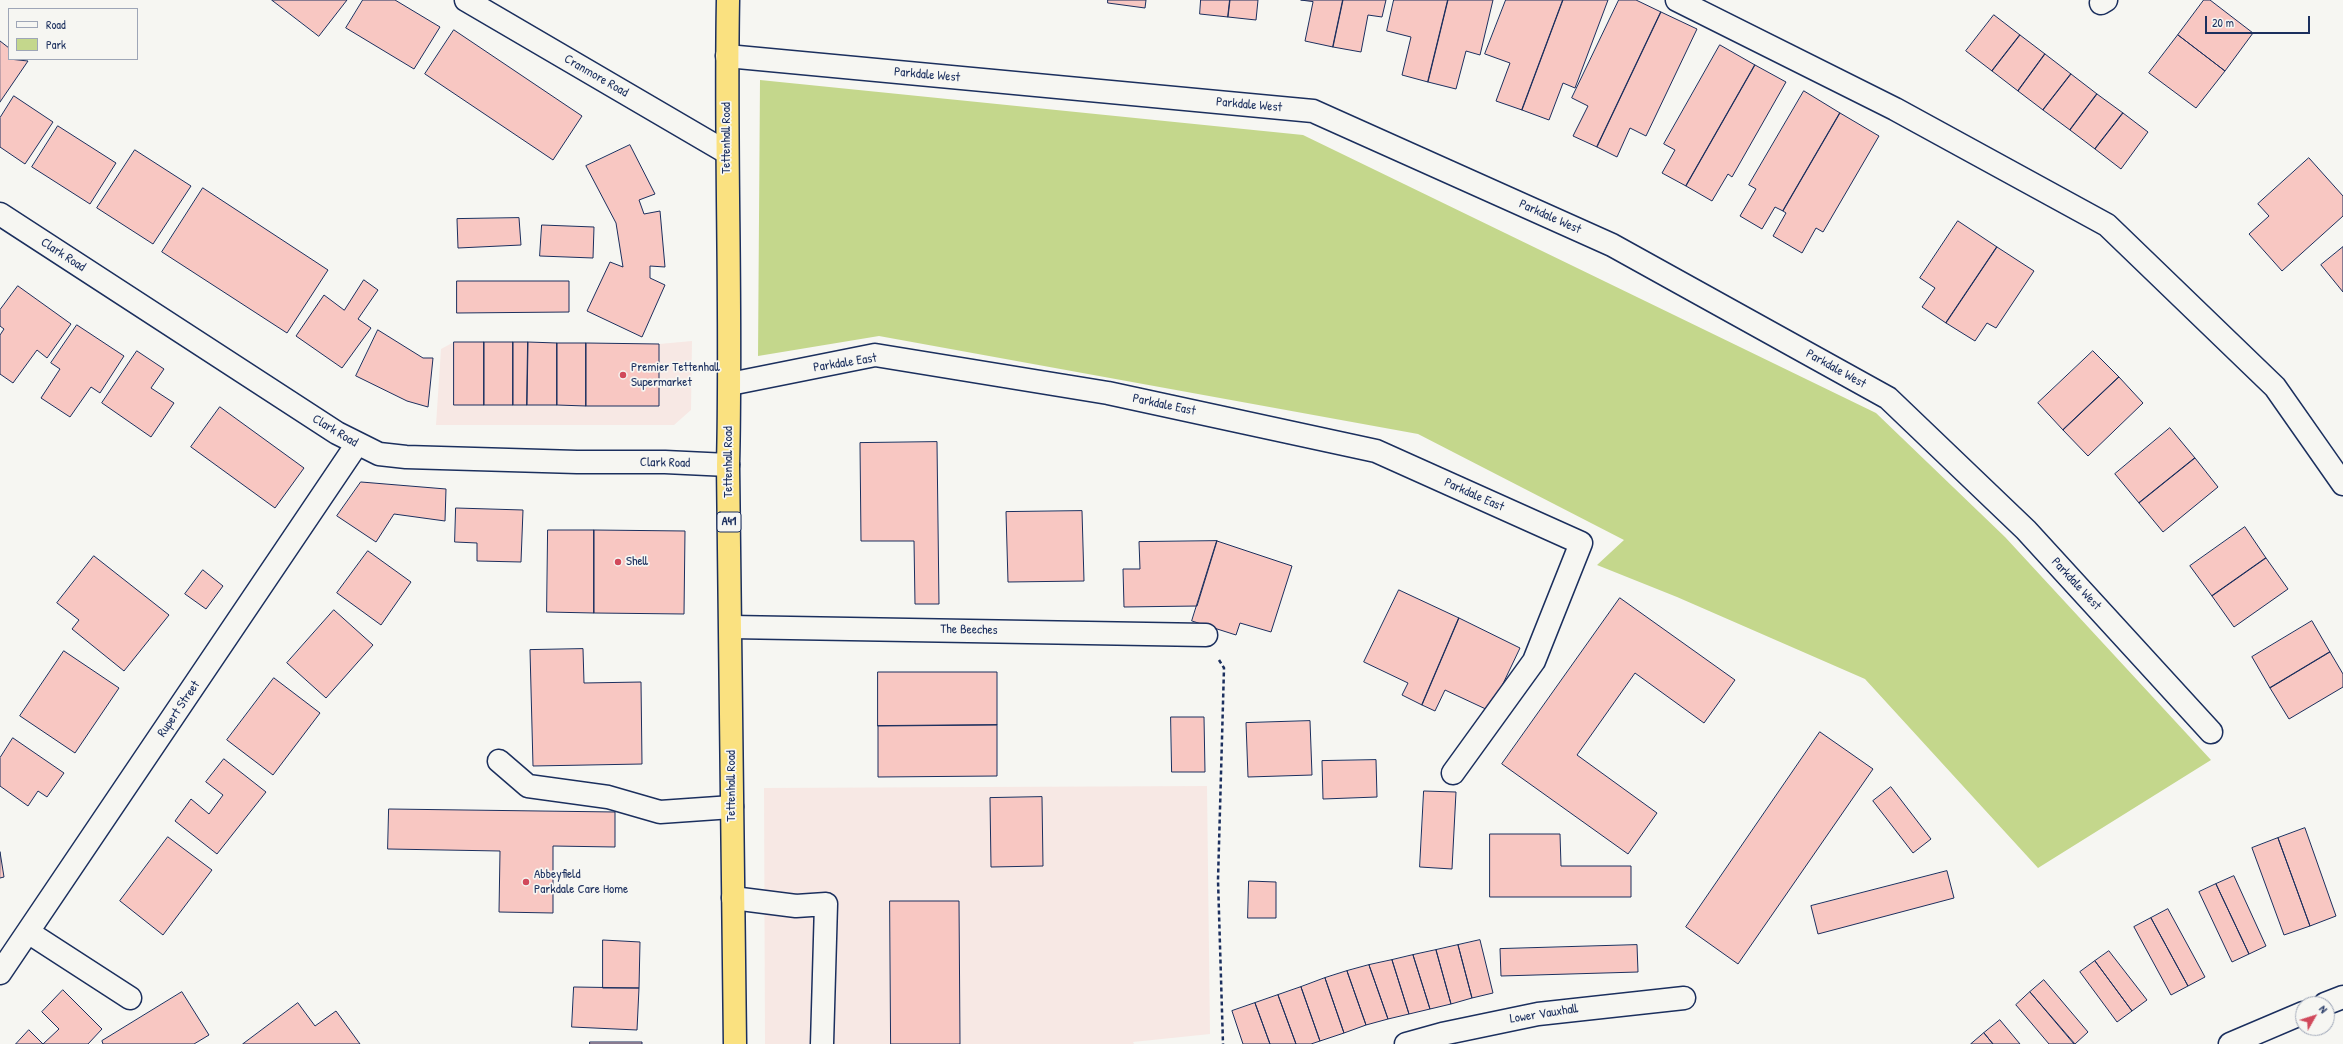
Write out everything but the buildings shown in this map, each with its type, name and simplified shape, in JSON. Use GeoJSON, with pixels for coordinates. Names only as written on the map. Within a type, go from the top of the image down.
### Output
{"type":"FeatureCollection","features":[{"type":"Feature","properties":{"kind":"highway","name":"Tettenhall Road"},"geometry":{"type":"LineString","coordinates":[[728,0],[726,152],[730,384],[728,465],[732,628],[732,807],[735,1044]]}},
{"type":"Feature","properties":{"kind":"street","name":"Cranmore Road"},"geometry":{"type":"LineString","coordinates":[[466,0],[726,152]]}},
{"type":"Feature","properties":{"kind":"street"},"geometry":{"type":"LineString","coordinates":[[1677,0],[1895,109],[2106,225],[2275,388],[2343,484]]}},
{"type":"Feature","properties":{"kind":"street","name":"Parkdale West"},"geometry":{"type":"LineString","coordinates":[[727,56],[1313,111],[1612,245],[1888,398],[2026,530],[2211,732]]}},
{"type":"Feature","properties":{"kind":"street","name":"Clark Road"},"geometry":{"type":"LineString","coordinates":[[0,214],[259,384],[357,444],[379,454],[406,457],[577,462],[665,462],[728,465]]}},
{"type":"Feature","properties":{"kind":"street","name":"Parkdale East"},"geometry":{"type":"LineString","coordinates":[[730,384],[875,355],[1108,393],[1376,451],[1581,543],[1534,661],[1453,773]]}},
{"type":"Feature","properties":{"kind":"street","name":"Rupert Street"},"geometry":{"type":"LineString","coordinates":[[0,973],[357,444]]}},
{"type":"Feature","properties":{"kind":"street","name":"The Beeches"},"geometry":{"type":"LineString","coordinates":[[732,628],[1206,634]]}},
{"type":"Feature","properties":{"kind":"street"},"geometry":{"type":"LineString","coordinates":[[499,761],[528,786],[608,797],[660,812],[732,807]]}},
{"type":"Feature","properties":{"kind":"street"},"geometry":{"type":"LineString","coordinates":[[733,898],[796,906],[826,904],[822,1044]]}},
{"type":"Feature","properties":{"kind":"street"},"geometry":{"type":"LineString","coordinates":[[28,932],[130,998]]}},
{"type":"Feature","properties":{"kind":"street","name":"Lower Vauxhall"},"geometry":{"type":"LineString","coordinates":[[1406,1044],[1442,1034],[1538,1014],[1684,998]]}},
{"type":"Feature","properties":{"kind":"street"},"geometry":{"type":"LineString","coordinates":[[2230,1044],[2295,1016]]}},
{"type":"Feature","properties":{"kind":"path"},"geometry":{"type":"LineString","coordinates":[[1206,634],[1224,668],[1218,880],[1223,1044]]}},
{"type":"Feature","properties":{"kind":"shaded area"},"geometry":{"type":"Polygon","coordinates":[[[692,341],[691,410],[674,425],[436,425],[441,349],[454,342],[659,344],[692,341]]]}},
{"type":"Feature","properties":{"kind":"shaded area"},"geometry":{"type":"Polygon","coordinates":[[[1207,786],[1210,1034],[1133,1042],[1134,1044],[765,1044],[764,788],[1207,786]]]}},
{"type":"Feature","properties":{"kind":"green space"},"geometry":{"type":"Polygon","coordinates":[[[760,80],[1303,135],[1876,413],[2005,537],[2211,760],[2038,868],[1865,679],[1677,597],[1597,565],[1624,540],[1418,434],[879,336],[758,356],[760,80]]]}},
{"type":"Feature","properties":{"kind":"place","name":"Premier Tettenhall Supermarket"},"geometry":{"type":"Point","coordinates":[623,375]}},
{"type":"Feature","properties":{"kind":"place","name":"Shell"},"geometry":{"type":"Point","coordinates":[618,562]}},
{"type":"Feature","properties":{"kind":"place","name":"Abbeyfield Parkdale Care Home"},"geometry":{"type":"Point","coordinates":[526,882]}}]}
